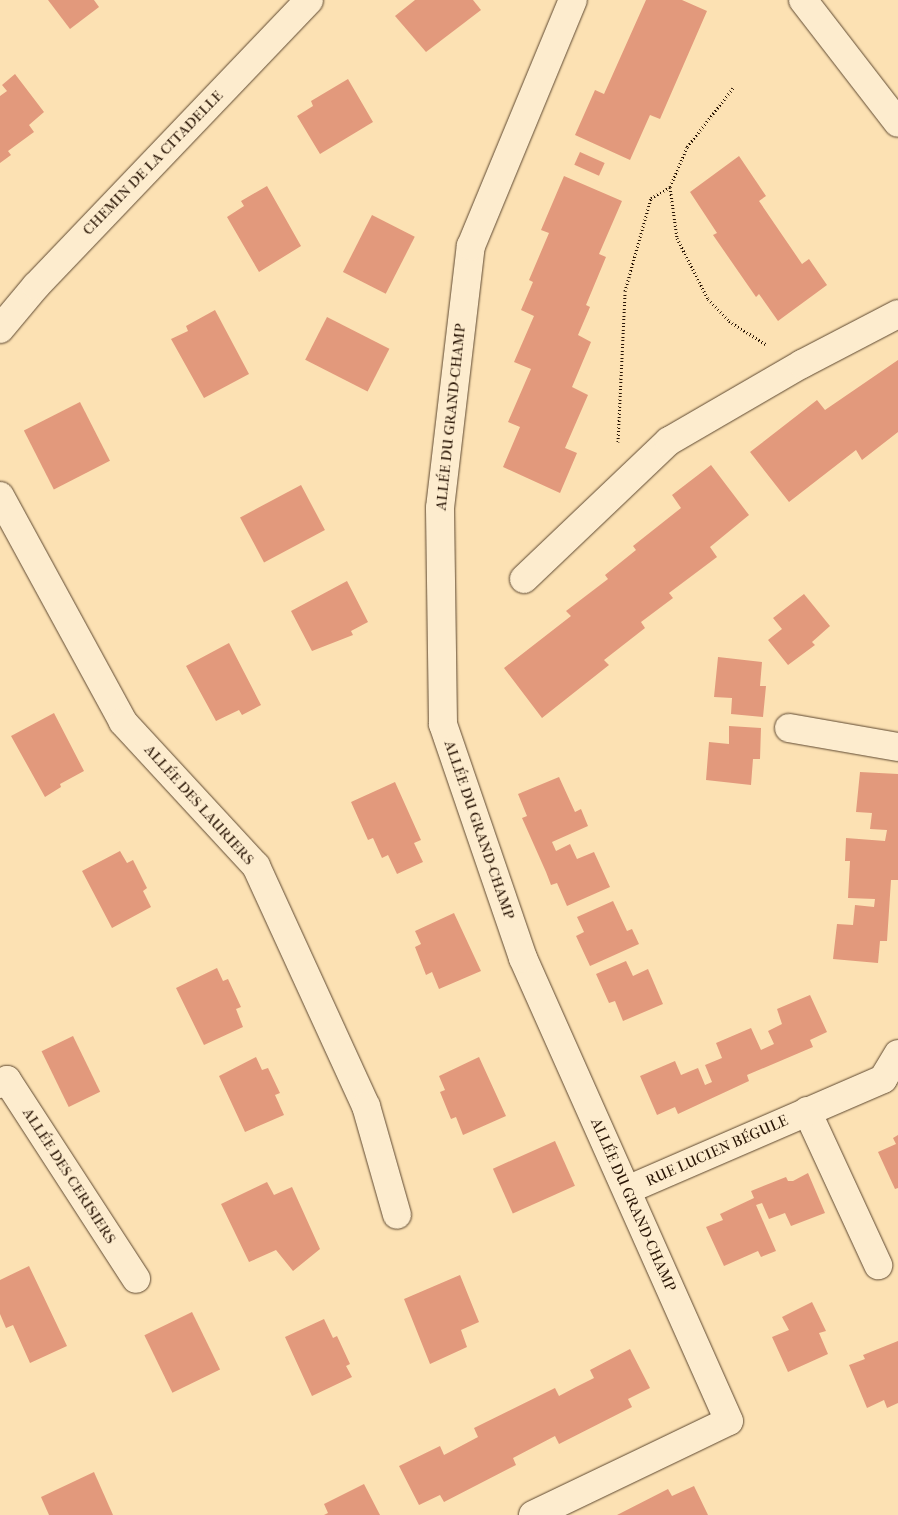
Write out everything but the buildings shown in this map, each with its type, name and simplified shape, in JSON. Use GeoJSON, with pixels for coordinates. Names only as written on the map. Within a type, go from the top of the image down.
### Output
{"type":"FeatureCollection","features":[{"type":"Feature","properties":{"kind":"street","name":"CHEMIN DE LA CITADELLE"},"geometry":{"type":"LineString","coordinates":[[0,329],[36,286],[309,0]]}},
{"type":"Feature","properties":{"kind":"street","name":"ALLÉE DU GRAND-CHAMP"},"geometry":{"type":"LineString","coordinates":[[533,1515],[729,1421],[523,958],[443,724],[440,508],[471,246],[573,0]]}},
{"type":"Feature","properties":{"kind":"street"},"geometry":{"type":"LineString","coordinates":[[803,0],[898,123]]}},
{"type":"Feature","properties":{"kind":"street"},"geometry":{"type":"LineString","coordinates":[[524,579],[669,441],[802,364],[898,314]]}},
{"type":"Feature","properties":{"kind":"street","name":"ALLÉE DES LAURIERS"},"geometry":{"type":"LineString","coordinates":[[0,496],[123,722],[256,866],[366,1106],[397,1215]]}},
{"type":"Feature","properties":{"kind":"street"},"geometry":{"type":"LineString","coordinates":[[789,728],[898,747]]}},
{"type":"Feature","properties":{"kind":"street","name":"RUE LUCIEN BÉGULE"},"geometry":{"type":"LineString","coordinates":[[627,1190],[883,1078],[898,1054]]}},
{"type":"Feature","properties":{"kind":"street","name":"ALLÉE DES CERISIERS"},"geometry":{"type":"LineString","coordinates":[[0,1084],[6,1080],[136,1279]]}},
{"type":"Feature","properties":{"kind":"street","name":"RUE LUCIEN BÉGULE"},"geometry":{"type":"LineString","coordinates":[[807,1111],[878,1265]]}},
{"type":"Feature","properties":{"kind":"path"},"geometry":{"type":"LineString","coordinates":[[733,88],[687,147],[670,187],[677,238],[708,299],[730,321],[802,364]]}},
{"type":"Feature","properties":{"kind":"path"},"geometry":{"type":"LineString","coordinates":[[634,474],[617,456],[625,292],[651,198],[670,187]]}}]}
